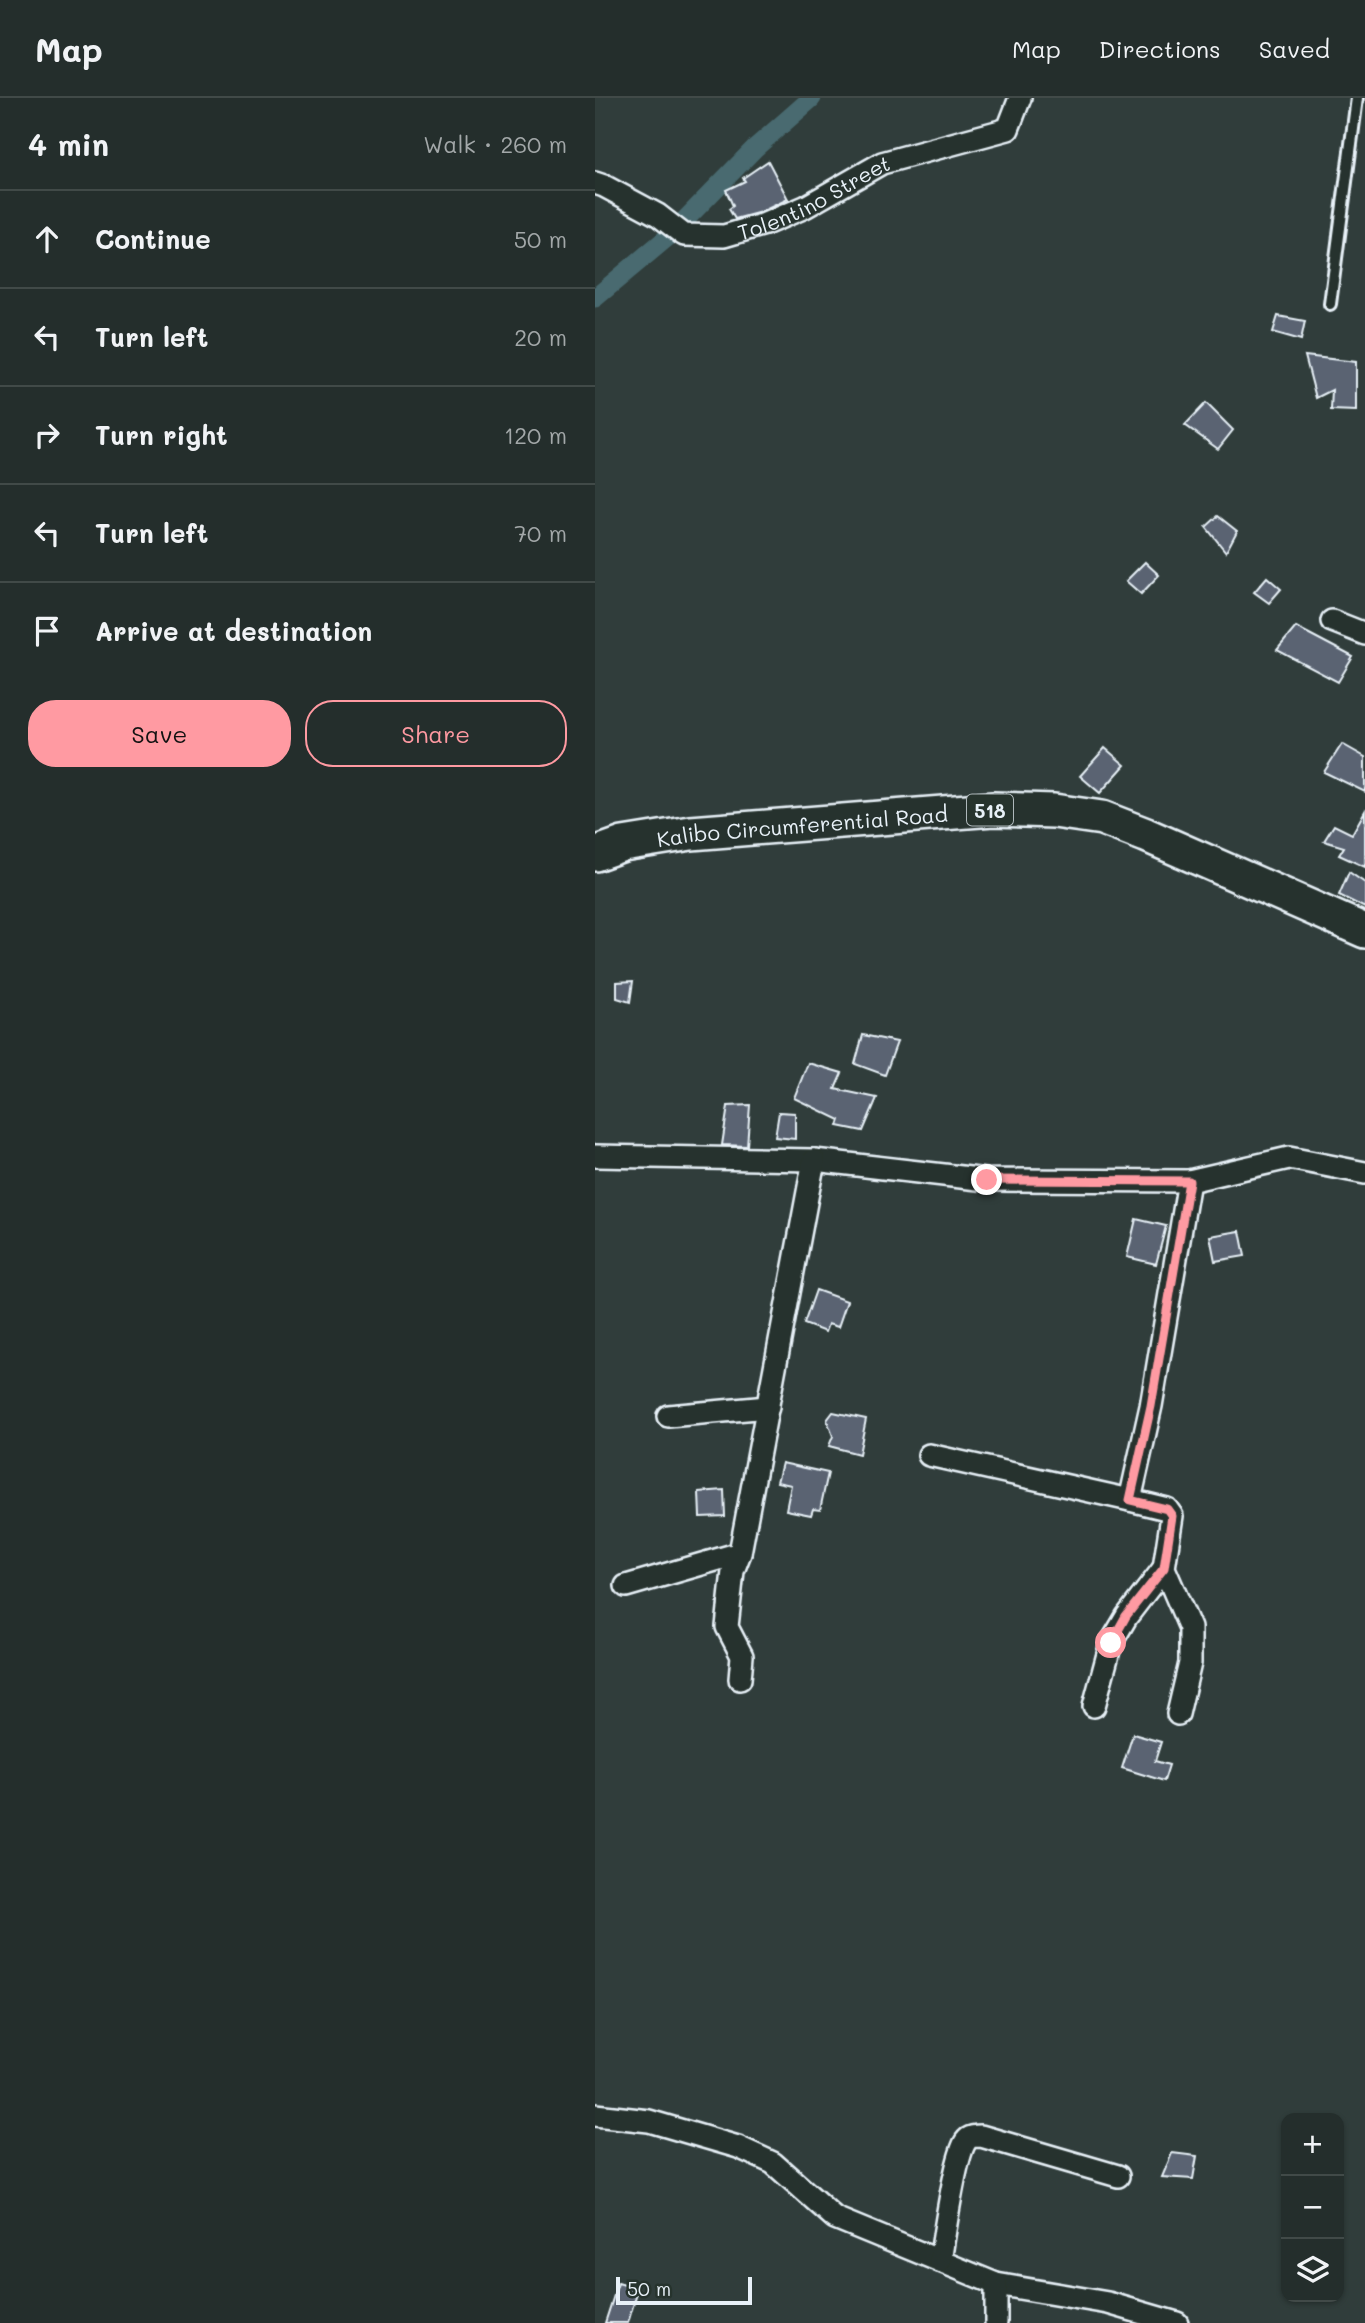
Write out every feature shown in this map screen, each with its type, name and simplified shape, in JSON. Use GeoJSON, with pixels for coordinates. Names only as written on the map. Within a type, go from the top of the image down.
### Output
{"type":"FeatureCollection","features":[{"type":"Feature","properties":{"kind":"main road","name":"Kalibo Circumferential Road"},"geometry":{"type":"LineString","coordinates":[[595,854],[623,844],[691,833],[993,809],[1054,811],[1102,818],[1365,931]]}},
{"type":"Feature","properties":{"kind":"street","name":"Tolentino Street"},"geometry":{"type":"LineString","coordinates":[[595,183],[658,215],[684,235],[724,236],[765,224],[805,207],[882,163],[1008,129],[1020,98]]}},
{"type":"Feature","properties":{"kind":"street"},"geometry":{"type":"LineString","coordinates":[[1332,621],[1365,634]]}},
{"type":"Feature","properties":{"kind":"street"},"geometry":{"type":"LineString","coordinates":[[595,1156],[814,1160],[987,1180],[1189,1181],[1289,1158],[1365,1173]]}},
{"type":"Feature","properties":{"kind":"street"},"geometry":{"type":"LineString","coordinates":[[740,1679],[743,1656],[727,1627],[733,1571],[740,1553],[814,1160]]}},
{"type":"Feature","properties":{"kind":"street"},"geometry":{"type":"LineString","coordinates":[[1130,1500],[1151,1406],[1189,1181]]}},
{"type":"Feature","properties":{"kind":"street"},"geometry":{"type":"LineString","coordinates":[[668,1416],[768,1407]]}},
{"type":"Feature","properties":{"kind":"street"},"geometry":{"type":"LineString","coordinates":[[929,1455],[1167,1509],[1172,1516],[1164,1568],[1126,1616],[1111,1643],[1094,1706]]}},
{"type":"Feature","properties":{"kind":"street"},"geometry":{"type":"LineString","coordinates":[[626,1586],[740,1553]]}},
{"type":"Feature","properties":{"kind":"street"},"geometry":{"type":"LineString","coordinates":[[1164,1568],[1191,1628],[1190,1663],[1178,1714]]}},
{"type":"Feature","properties":{"kind":"street"},"geometry":{"type":"LineString","coordinates":[[595,2115],[649,2121],[738,2147],[773,2163],[835,2218],[996,2284],[1108,2303],[1178,2323]]}},
{"type":"Feature","properties":{"kind":"street"},"geometry":{"type":"LineString","coordinates":[[940,2261],[958,2165],[966,2141],[971,2137],[981,2136],[1118,2176]]}},
{"type":"Feature","properties":{"kind":"street"},"geometry":{"type":"LineString","coordinates":[[996,2284],[996,2323]]}},
{"type":"Feature","properties":{"kind":"lane"},"geometry":{"type":"LineString","coordinates":[[1330,304],[1357,98]]}},
{"type":"Feature","properties":{"kind":"building"},"geometry":{"type":"Polygon","coordinates":[[[768,161],[788,199],[761,212],[735,219],[729,209],[733,206],[726,190],[745,181],[743,178],[768,161]]]}},
{"type":"Feature","properties":{"kind":"building"},"geometry":{"type":"Polygon","coordinates":[[[1278,316],[1305,321],[1301,340],[1273,332],[1278,316]]]}},
{"type":"Feature","properties":{"kind":"building"},"geometry":{"type":"Polygon","coordinates":[[[1305,356],[1356,362],[1356,411],[1331,410],[1332,390],[1316,398],[1305,356]]]}},
{"type":"Feature","properties":{"kind":"building"},"geometry":{"type":"Polygon","coordinates":[[[1206,403],[1233,430],[1218,449],[1185,425],[1206,403]]]}},
{"type":"Feature","properties":{"kind":"building"},"geometry":{"type":"Polygon","coordinates":[[[1218,516],[1237,531],[1226,552],[1206,527],[1218,516]]]}},
{"type":"Feature","properties":{"kind":"building"},"geometry":{"type":"Polygon","coordinates":[[[1145,562],[1159,575],[1141,594],[1126,581],[1145,562]]]}},
{"type":"Feature","properties":{"kind":"building"},"geometry":{"type":"Polygon","coordinates":[[[1267,577],[1281,589],[1269,603],[1254,592],[1267,577]]]}},
{"type":"Feature","properties":{"kind":"building"},"geometry":{"type":"Polygon","coordinates":[[[1296,627],[1353,657],[1338,682],[1277,650],[1296,627]]]}},
{"type":"Feature","properties":{"kind":"building"},"geometry":{"type":"Polygon","coordinates":[[[1342,744],[1365,757],[1365,792],[1324,772],[1342,744]]]}},
{"type":"Feature","properties":{"kind":"building"},"geometry":{"type":"Polygon","coordinates":[[[1105,748],[1125,765],[1100,793],[1080,776],[1105,748]]]}},
{"type":"Feature","properties":{"kind":"building"},"geometry":{"type":"Polygon","coordinates":[[[1365,811],[1365,867],[1339,855],[1344,847],[1324,841],[1334,825],[1352,834],[1365,811]]]}},
{"type":"Feature","properties":{"kind":"building"},"geometry":{"type":"Polygon","coordinates":[[[1349,872],[1365,883],[1365,908],[1339,895],[1349,872]]]}},
{"type":"Feature","properties":{"kind":"building"},"geometry":{"type":"Polygon","coordinates":[[[633,981],[630,1002],[617,998],[617,982],[633,981]]]}},
{"type":"Feature","properties":{"kind":"building"},"geometry":{"type":"Polygon","coordinates":[[[863,1035],[897,1042],[885,1075],[855,1064],[863,1035]]]}},
{"type":"Feature","properties":{"kind":"building"},"geometry":{"type":"Polygon","coordinates":[[[808,1063],[842,1073],[835,1089],[877,1098],[863,1131],[838,1126],[840,1120],[794,1098],[808,1063]]]}},
{"type":"Feature","properties":{"kind":"building"},"geometry":{"type":"Polygon","coordinates":[[[750,1105],[747,1146],[722,1145],[728,1106],[750,1105]]]}},
{"type":"Feature","properties":{"kind":"building"},"geometry":{"type":"Polygon","coordinates":[[[779,1112],[795,1113],[795,1139],[775,1137],[779,1112]]]}},
{"type":"Feature","properties":{"kind":"building"},"geometry":{"type":"Polygon","coordinates":[[[1136,1219],[1166,1226],[1156,1264],[1127,1257],[1136,1219]]]}},
{"type":"Feature","properties":{"kind":"building"},"geometry":{"type":"Polygon","coordinates":[[[1240,1231],[1245,1256],[1215,1261],[1210,1236],[1240,1231]]]}},
{"type":"Feature","properties":{"kind":"building"},"geometry":{"type":"Polygon","coordinates":[[[816,1290],[847,1301],[838,1327],[828,1324],[825,1332],[804,1324],[816,1290]]]}},
{"type":"Feature","properties":{"kind":"building"},"geometry":{"type":"Polygon","coordinates":[[[833,1412],[866,1419],[859,1454],[829,1446],[833,1436],[827,1420],[833,1412]]]}},
{"type":"Feature","properties":{"kind":"building"},"geometry":{"type":"Polygon","coordinates":[[[782,1463],[828,1473],[820,1510],[813,1509],[811,1515],[786,1510],[791,1485],[777,1482],[782,1463]]]}},
{"type":"Feature","properties":{"kind":"building"},"geometry":{"type":"Polygon","coordinates":[[[724,1490],[725,1516],[700,1517],[699,1492],[724,1490]]]}},
{"type":"Feature","properties":{"kind":"building"},"geometry":{"type":"Polygon","coordinates":[[[1133,1734],[1161,1742],[1155,1761],[1169,1765],[1164,1781],[1122,1768],[1133,1734]]]}},
{"type":"Feature","properties":{"kind":"building"},"geometry":{"type":"Polygon","coordinates":[[[1172,2153],[1197,2156],[1193,2179],[1162,2177],[1172,2153]]]}},
{"type":"Feature","properties":{"kind":"building"},"geometry":{"type":"Polygon","coordinates":[[[618,2283],[638,2289],[628,2323],[605,2323],[618,2283]]]}},
{"type":"Feature","properties":{"kind":"waterway"},"geometry":{"type":"LineString","coordinates":[[679,226],[755,148],[812,98]]}},
{"type":"Feature","properties":{"kind":"waterway"},"geometry":{"type":"LineString","coordinates":[[595,298],[669,236]]}},
{"type":"Feature","properties":{"kind":"route"},"geometry":{"type":"LineString","coordinates":[[987,1180],[1189,1181],[1151,1406],[1130,1500],[1167,1509],[1172,1516],[1164,1568],[1126,1616],[1111,1643]]}}]}
